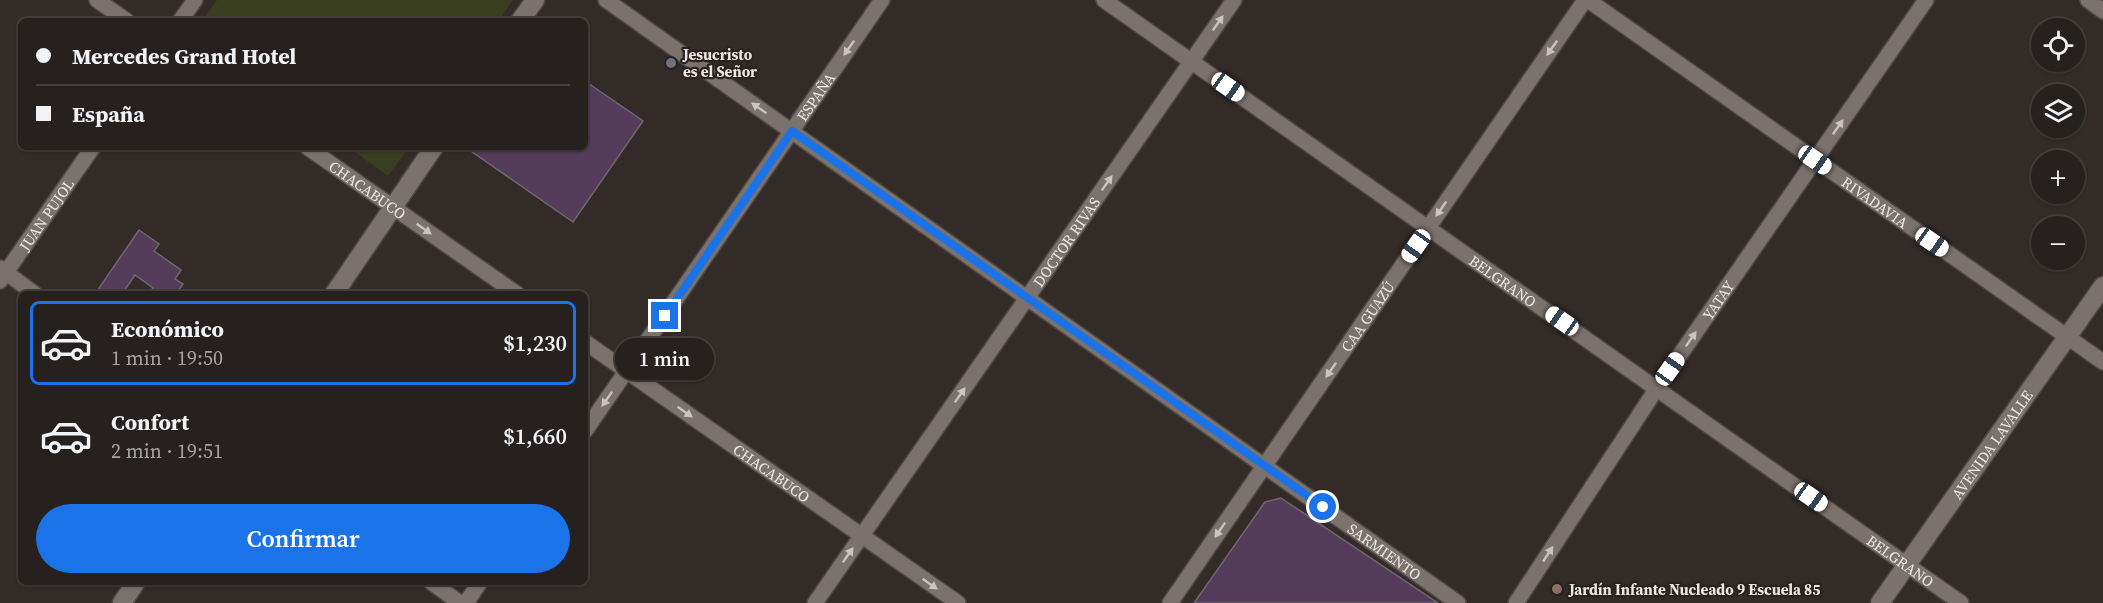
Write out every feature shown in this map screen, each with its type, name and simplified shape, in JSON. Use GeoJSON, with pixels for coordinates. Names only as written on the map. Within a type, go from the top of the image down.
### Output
{"type":"FeatureCollection","features":[{"type":"Feature","properties":{"kind":"street"},"geometry":{"type":"LineString","coordinates":[[97,0],[123,18]]}},
{"type":"Feature","properties":{"kind":"street"},"geometry":{"type":"LineString","coordinates":[[182,18],[195,0]]}},
{"type":"Feature","properties":{"kind":"street"},"geometry":{"type":"LineString","coordinates":[[522,18],[535,0]]}},
{"type":"Feature","properties":{"kind":"street","name":"SARMIENTO"},"geometry":{"type":"LineString","coordinates":[[606,0],[1458,603]]}},
{"type":"Feature","properties":{"kind":"street","name":"ESPAÑA"},"geometry":{"type":"LineString","coordinates":[[588,427],[882,0]]}},
{"type":"Feature","properties":{"kind":"street","name":"BELGRANO"},"geometry":{"type":"LineString","coordinates":[[1104,0],[1908,564],[1960,603]]}},
{"type":"Feature","properties":{"kind":"street","name":"DOCTOR RIVAS"},"geometry":{"type":"LineString","coordinates":[[815,603],[1234,0]]}},
{"type":"Feature","properties":{"kind":"street","name":"RIVADAVIA"},"geometry":{"type":"LineString","coordinates":[[1586,0],[2103,362]]}},
{"type":"Feature","properties":{"kind":"street","name":"CAA GUAZÚ"},"geometry":{"type":"LineString","coordinates":[[1170,603],[1586,0]]}},
{"type":"Feature","properties":{"kind":"street","name":"YATAY"},"geometry":{"type":"LineString","coordinates":[[1516,603],[1657,388],[1926,0]]}},
{"type":"Feature","properties":{"kind":"street"},"geometry":{"type":"LineString","coordinates":[[2088,0],[2103,11]]}},
{"type":"Feature","properties":{"kind":"street","name":"JUAN PUJOL"},"geometry":{"type":"LineString","coordinates":[[2,274],[91,150]]}},
{"type":"Feature","properties":{"kind":"street","name":"CHACABUCO"},"geometry":{"type":"LineString","coordinates":[[311,150],[513,291]]}},
{"type":"Feature","properties":{"kind":"street"},"geometry":{"type":"LineString","coordinates":[[336,291],[432,150]]}},
{"type":"Feature","properties":{"kind":"street"},"geometry":{"type":"LineString","coordinates":[[2,274],[30,291]]}},
{"type":"Feature","properties":{"kind":"street","name":"AVENIDA LAVALLE"},"geometry":{"type":"LineString","coordinates":[[1880,603],[2103,286]]}},
{"type":"Feature","properties":{"kind":"street","name":"CHACABUCO"},"geometry":{"type":"LineString","coordinates":[[588,344],[958,603]]}},
{"type":"Feature","properties":{"kind":"street"},"geometry":{"type":"LineString","coordinates":[[122,603],[134,585]]}},
{"type":"Feature","properties":{"kind":"street"},"geometry":{"type":"LineString","coordinates":[[435,585],[460,603]]}},
{"type":"Feature","properties":{"kind":"street"},"geometry":{"type":"LineString","coordinates":[[466,603],[478,585]]}},
{"type":"Feature","properties":{"kind":"green space"},"geometry":{"type":"Polygon","coordinates":[[[217,0],[513,0],[500,18],[204,18],[217,0]]]}},
{"type":"Feature","properties":{"kind":"green space"},"geometry":{"type":"Polygon","coordinates":[[[352,150],[407,150],[388,176],[352,150]]]}},
{"type":"Feature","properties":{"kind":"building"},"geometry":{"type":"Polygon","coordinates":[[[588,83],[643,121],[573,222],[469,150],[588,150],[588,83]]]}},
{"type":"Feature","properties":{"kind":"building"},"geometry":{"type":"Polygon","coordinates":[[[139,230],[159,244],[154,251],[181,270],[175,279],[183,284],[178,291],[151,291],[153,288],[135,275],[124,291],[97,291],[139,230]]]}},
{"type":"Feature","properties":{"kind":"building"},"geometry":{"type":"Polygon","coordinates":[[[1281,498],[1438,603],[1194,603],[1265,502],[1281,498]]]}},
{"type":"Feature","properties":{"kind":"place","name":"Jesucristo es el Señor"},"geometry":{"type":"Point","coordinates":[671,63]}},
{"type":"Feature","properties":{"kind":"place","name":"Jardín Infante Nucleado 9 Escuela 85"},"geometry":{"type":"Point","coordinates":[1557,589]}},
{"type":"Feature","properties":{"kind":"route"},"geometry":{"type":"LineString","coordinates":[[665,316],[792,131],[1323,507]]}}]}
